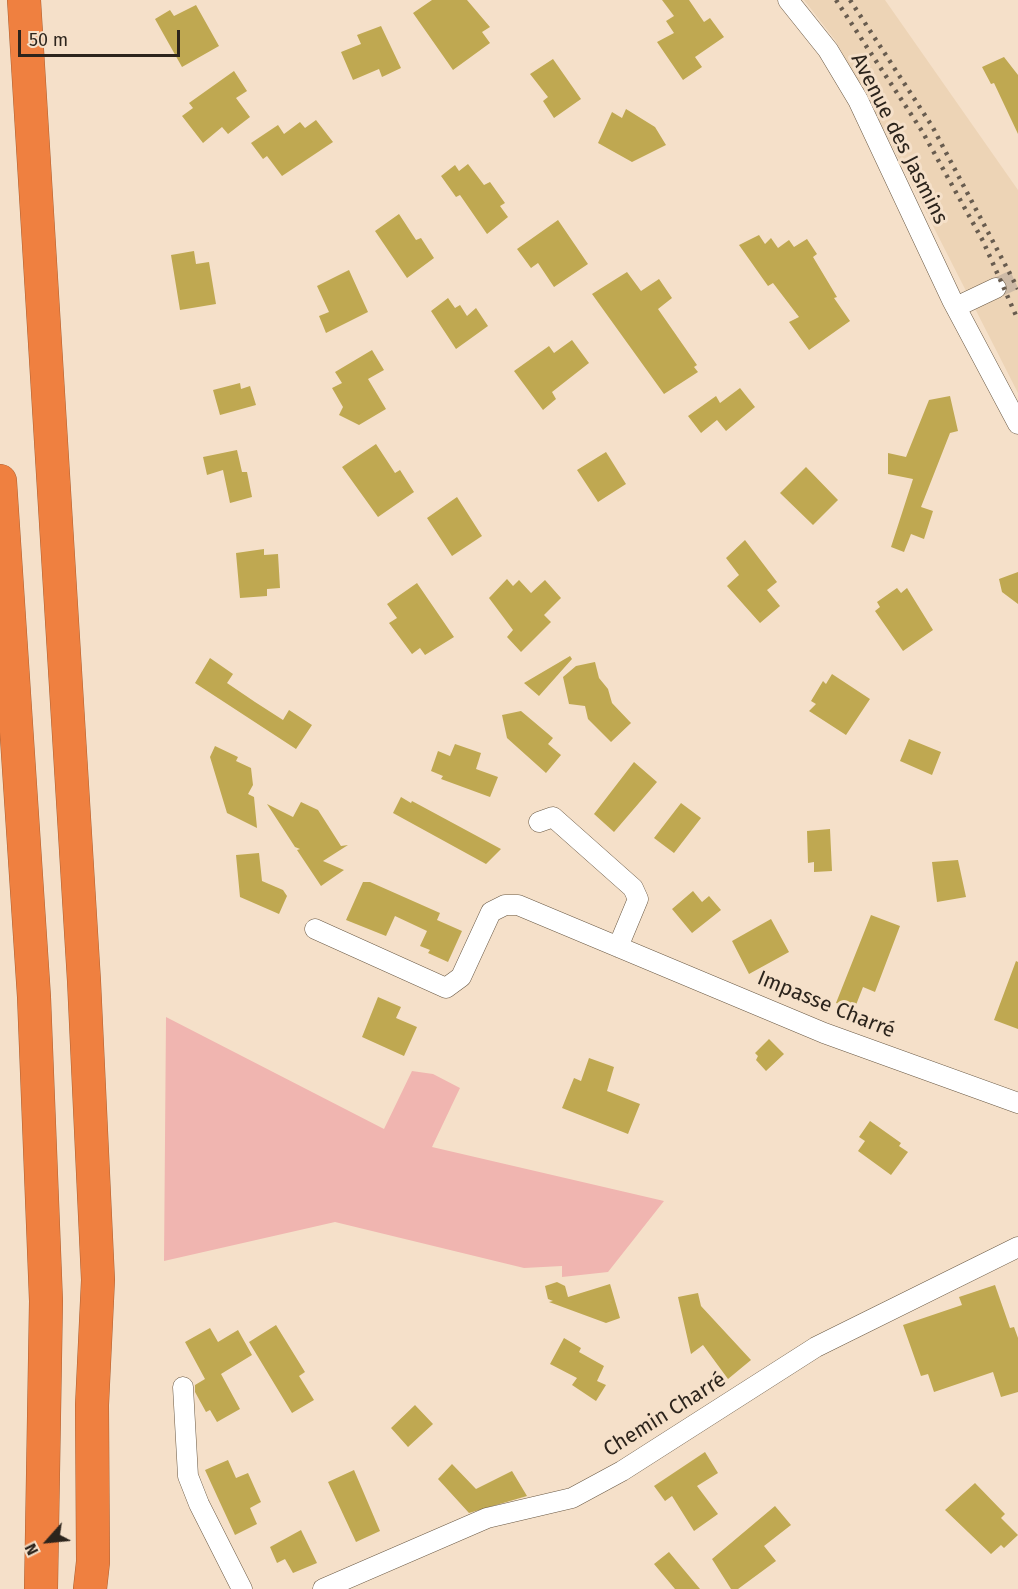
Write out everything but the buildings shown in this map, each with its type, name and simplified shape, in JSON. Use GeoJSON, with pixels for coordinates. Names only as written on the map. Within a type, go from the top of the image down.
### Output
{"type":"FeatureCollection","features":[{"type":"Feature","properties":{"kind":"highway"},"geometry":{"type":"LineString","coordinates":[[24,0],[84,981],[97,1268],[93,1405],[93,1562],[90,1589]]}},
{"type":"Feature","properties":{"kind":"highway"},"geometry":{"type":"LineString","coordinates":[[0,481],[34,997],[46,1301],[40,1589]]}},
{"type":"Feature","properties":{"kind":"street","name":"Avenue des Jasmins"},"geometry":{"type":"LineString","coordinates":[[788,0],[828,50],[858,100],[956,307],[1018,424]]}},
{"type":"Feature","properties":{"kind":"street"},"geometry":{"type":"LineString","coordinates":[[956,307],[996,288]]}},
{"type":"Feature","properties":{"kind":"street"},"geometry":{"type":"LineString","coordinates":[[538,822],[553,817],[633,888],[638,899],[618,947]]}},
{"type":"Feature","properties":{"kind":"street","name":"Impasse Charré"},"geometry":{"type":"LineString","coordinates":[[315,929],[446,988],[461,977],[491,912],[505,905],[518,905],[824,1033],[1018,1103]]}},
{"type":"Feature","properties":{"kind":"street","name":"Chemin Charré"},"geometry":{"type":"LineString","coordinates":[[323,1589],[488,1518],[572,1498],[622,1471],[816,1347],[1018,1247]]}},
{"type":"Feature","properties":{"kind":"street"},"geometry":{"type":"LineString","coordinates":[[183,1387],[188,1476],[199,1504],[243,1589]]}},
{"type":"Feature","properties":{"kind":"shaded area"},"geometry":{"type":"Polygon","coordinates":[[[804,0],[885,0],[1018,190],[1018,393],[880,122],[835,40],[804,0]]]}},
{"type":"Feature","properties":{"kind":"shaded area"},"geometry":{"type":"Polygon","coordinates":[[[166,1017],[384,1129],[412,1071],[433,1074],[460,1088],[432,1147],[664,1201],[608,1272],[562,1277],[562,1266],[524,1268],[335,1222],[164,1261],[166,1017]]]}},
{"type":"Feature","properties":{"kind":"tunnel"},"geometry":{"type":"LineString","coordinates":[[996,288],[1018,278]]}},
{"type":"Feature","properties":{"kind":"railway"},"geometry":{"type":"LineString","coordinates":[[836,0],[922,131],[983,241],[1018,320]]}},
{"type":"Feature","properties":{"kind":"railway"},"geometry":{"type":"LineString","coordinates":[[850,0],[932,126],[1018,289]]}}]}
